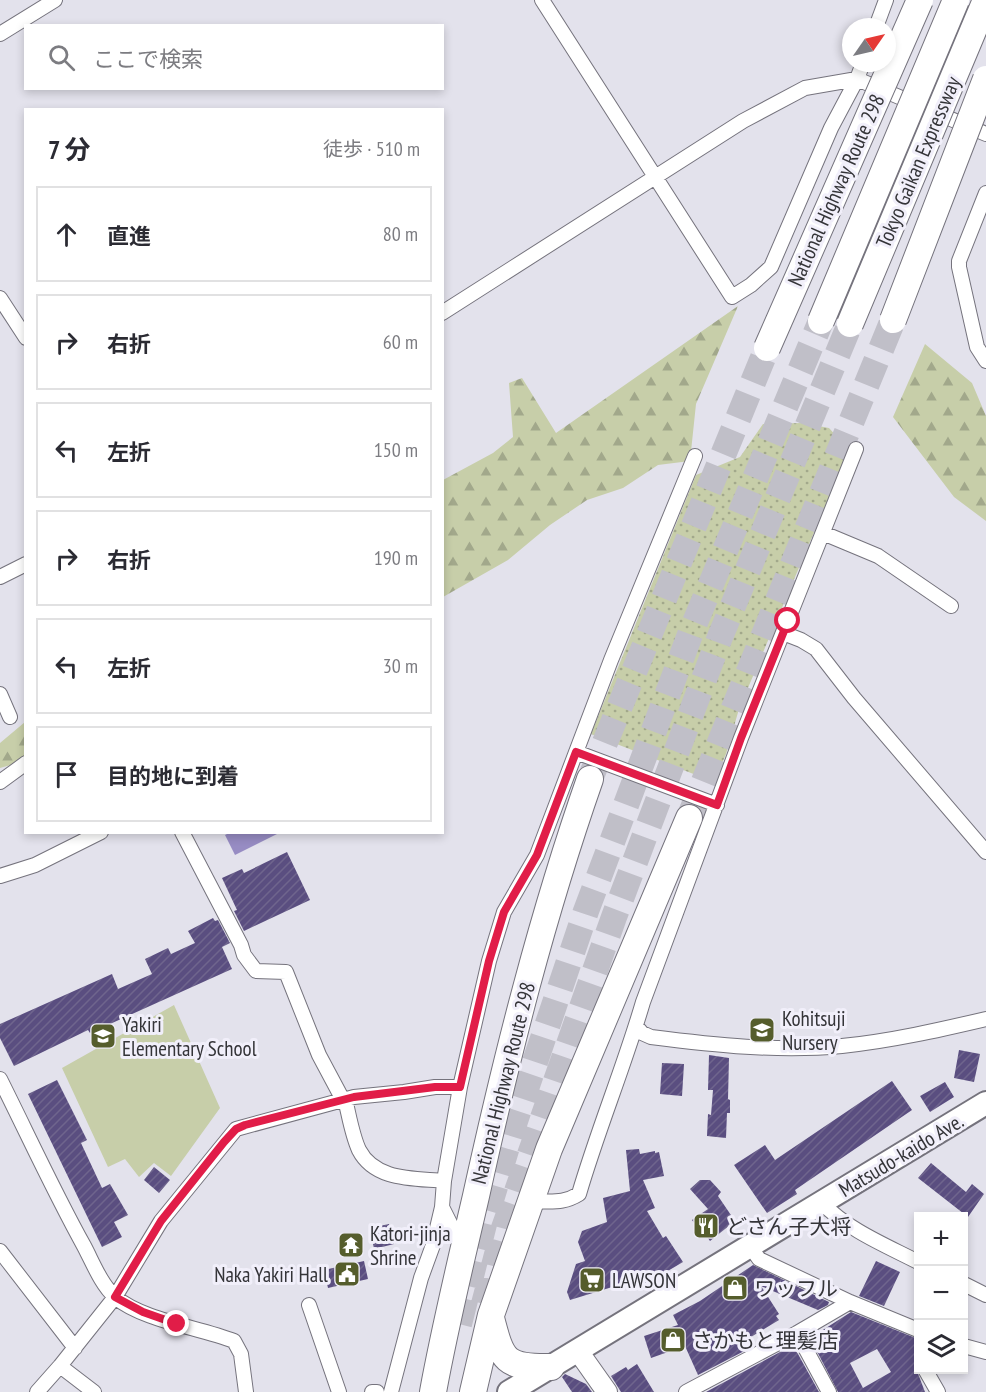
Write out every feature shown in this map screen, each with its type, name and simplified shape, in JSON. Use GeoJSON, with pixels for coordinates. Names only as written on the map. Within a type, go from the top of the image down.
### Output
{"type":"FeatureCollection","features":[{"type":"Feature","properties":{"kind":"highway"},"geometry":{"type":"LineString","coordinates":[[878,97],[915,0]]}},
{"type":"Feature","properties":{"kind":"highway","name":"National Highway Route 298"},"geometry":{"type":"LineString","coordinates":[[767,348],[920,0]]}},
{"type":"Feature","properties":{"kind":"highway","name":"Tokyo Gaikan Expressway"},"geometry":{"type":"LineString","coordinates":[[822,321],[956,0]]}},
{"type":"Feature","properties":{"kind":"highway","name":"Tokyo Gaikan Expressway"},"geometry":{"type":"LineString","coordinates":[[850,324],[986,0]]}},
{"type":"Feature","properties":{"kind":"highway"},"geometry":{"type":"LineString","coordinates":[[893,320],[986,79]]}},
{"type":"Feature","properties":{"kind":"highway"},"geometry":{"type":"LineString","coordinates":[[905,291],[929,246],[986,104]]}},
{"type":"Feature","properties":{"kind":"highway","name":"National Highway Route 298"},"geometry":{"type":"LineString","coordinates":[[433,1392],[444,1332],[501,1086],[562,858],[590,779]]}},
{"type":"Feature","properties":{"kind":"highway"},"geometry":{"type":"LineString","coordinates":[[472,1392],[490,1315],[549,1149],[689,818]]}},
{"type":"Feature","properties":{"kind":"highway"},"geometry":{"type":"LineString","coordinates":[[490,1315],[499,1348],[506,1360],[516,1365],[551,1367]]}},
{"type":"Feature","properties":{"kind":"main road","name":"Matsudo-kaido Ave."},"geometry":{"type":"LineString","coordinates":[[509,1392],[986,1104]]}},
{"type":"Feature","properties":{"kind":"street"},"geometry":{"type":"LineString","coordinates":[[0,34],[55,0]]}},
{"type":"Feature","properties":{"kind":"street"},"geometry":{"type":"LineString","coordinates":[[542,0],[732,297],[751,285],[771,267],[831,128],[860,72]]}},
{"type":"Feature","properties":{"kind":"street"},"geometry":{"type":"LineString","coordinates":[[879,18],[886,0]]}},
{"type":"Feature","properties":{"kind":"street"},"geometry":{"type":"LineString","coordinates":[[444,312],[743,121],[805,88],[857,79],[986,134]]}},
{"type":"Feature","properties":{"kind":"street"},"geometry":{"type":"LineString","coordinates":[[986,193],[959,261],[959,267],[975,340],[986,361]]}},
{"type":"Feature","properties":{"kind":"street"},"geometry":{"type":"LineString","coordinates":[[0,298],[24,335]]}},
{"type":"Feature","properties":{"kind":"street"},"geometry":{"type":"LineString","coordinates":[[530,1202],[567,1201],[579,1194],[593,1144],[632,1043],[643,1002],[741,738],[856,449]]}},
{"type":"Feature","properties":{"kind":"street"},"geometry":{"type":"LineString","coordinates":[[391,1392],[442,1207],[444,1181],[460,1087],[489,961],[504,912],[537,855],[611,660],[695,456]]}},
{"type":"Feature","properties":{"kind":"street"},"geometry":{"type":"LineString","coordinates":[[823,533],[878,556],[951,606]]}},
{"type":"Feature","properties":{"kind":"street"},"geometry":{"type":"LineString","coordinates":[[0,577],[24,565]]}},
{"type":"Feature","properties":{"kind":"street"},"geometry":{"type":"LineString","coordinates":[[783,633],[816,649],[861,707],[986,852]]}},
{"type":"Feature","properties":{"kind":"street"},"geometry":{"type":"LineString","coordinates":[[0,694],[10,717]]}},
{"type":"Feature","properties":{"kind":"street"},"geometry":{"type":"LineString","coordinates":[[576,752],[717,805]]}},
{"type":"Feature","properties":{"kind":"street"},"geometry":{"type":"LineString","coordinates":[[0,782],[24,764]]}},
{"type":"Feature","properties":{"kind":"street"},"geometry":{"type":"LineString","coordinates":[[0,876],[35,865],[97,834]]}},
{"type":"Feature","properties":{"kind":"street"},"geometry":{"type":"LineString","coordinates":[[188,834],[244,955],[256,971],[286,972],[319,1055],[344,1099],[359,1149],[371,1165],[393,1176],[444,1181]]}},
{"type":"Feature","properties":{"kind":"street"},"geometry":{"type":"LineString","coordinates":[[636,1026],[642,1033],[651,1037],[739,1046],[794,1048],[842,1046],[887,1040],[986,1019]]}},
{"type":"Feature","properties":{"kind":"street"},"geometry":{"type":"LineString","coordinates":[[0,1079],[70,1221],[103,1281],[115,1297],[143,1312],[234,1341],[241,1354],[246,1392]]}},
{"type":"Feature","properties":{"kind":"street"},"geometry":{"type":"LineString","coordinates":[[37,1392],[115,1297],[161,1221],[236,1129],[344,1099],[435,1087],[460,1087]]}},
{"type":"Feature","properties":{"kind":"street"},"geometry":{"type":"LineString","coordinates":[[822,1203],[835,1216],[872,1239],[914,1260]]}},
{"type":"Feature","properties":{"kind":"street"},"geometry":{"type":"LineString","coordinates":[[442,1207],[464,1251]]}},
{"type":"Feature","properties":{"kind":"street"},"geometry":{"type":"LineString","coordinates":[[750,1246],[759,1259],[850,1302],[914,1328]]}},
{"type":"Feature","properties":{"kind":"street"},"geometry":{"type":"LineString","coordinates":[[0,1251],[75,1347]]}},
{"type":"Feature","properties":{"kind":"street"},"geometry":{"type":"LineString","coordinates":[[968,1286],[986,1295]]}},
{"type":"Feature","properties":{"kind":"street"},"geometry":{"type":"LineString","coordinates":[[686,1392],[797,1334],[850,1302]]}},
{"type":"Feature","properties":{"kind":"street"},"geometry":{"type":"LineString","coordinates":[[309,1305],[339,1392]]}},
{"type":"Feature","properties":{"kind":"street"},"geometry":{"type":"LineString","coordinates":[[797,1334],[829,1392]]}},
{"type":"Feature","properties":{"kind":"street"},"geometry":{"type":"LineString","coordinates":[[968,1347],[986,1352]]}},
{"type":"Feature","properties":{"kind":"street"},"geometry":{"type":"LineString","coordinates":[[578,1351],[607,1392]]}},
{"type":"Feature","properties":{"kind":"street"},"geometry":{"type":"LineString","coordinates":[[60,1366],[94,1392]]}},
{"type":"Feature","properties":{"kind":"street"},"geometry":{"type":"LineString","coordinates":[[928,1374],[938,1392]]}},
{"type":"Feature","properties":{"kind":"street"},"geometry":{"type":"LineString","coordinates":[[372,1392],[377,1392]]}},
{"type":"Feature","properties":{"kind":"green space"},"geometry":{"type":"Polygon","coordinates":[[[738,306],[696,404],[690,461],[658,465],[623,488],[587,500],[550,525],[508,560],[444,596],[444,479],[493,453],[513,437],[509,383],[522,378],[556,433],[738,306]]]}},
{"type":"Feature","properties":{"kind":"green space"},"geometry":{"type":"Polygon","coordinates":[[[925,344],[972,383],[986,416],[986,521],[954,497],[893,417],[925,344]]]}},
{"type":"Feature","properties":{"kind":"green space"},"geometry":{"type":"Polygon","coordinates":[[[802,423],[829,428],[849,450],[739,709],[726,754],[714,782],[591,734],[696,475],[740,457],[763,424],[802,423]]]}},
{"type":"Feature","properties":{"kind":"green space"},"geometry":{"type":"Polygon","coordinates":[[[24,723],[24,761],[0,768],[0,743],[24,723]]]}},
{"type":"Feature","properties":{"kind":"green space"},"geometry":{"type":"Polygon","coordinates":[[[174,1005],[220,1108],[171,1176],[154,1163],[139,1177],[125,1159],[108,1167],[62,1068],[174,1005]]]}},
{"type":"Feature","properties":{"kind":"shaded area"},"geometry":{"type":"Polygon","coordinates":[[[227,834],[277,834],[235,855],[225,835],[227,834]]]}},
{"type":"Feature","properties":{"kind":"building"},"geometry":{"type":"Polygon","coordinates":[[[287,852],[310,900],[244,931],[222,878],[242,869],[244,873],[287,852]]]}},
{"type":"Feature","properties":{"kind":"building"},"geometry":{"type":"Polygon","coordinates":[[[213,918],[215,921],[218,920],[230,943],[222,947],[232,969],[90,1033],[88,1030],[14,1066],[0,1038],[0,1024],[112,974],[118,989],[152,974],[145,959],[168,948],[171,954],[195,943],[188,931],[213,918]]]}},
{"type":"Feature","properties":{"kind":"building"},"geometry":{"type":"Polygon","coordinates":[[[959,1050],[980,1054],[974,1082],[954,1078],[959,1050]]]}},
{"type":"Feature","properties":{"kind":"building"},"geometry":{"type":"Polygon","coordinates":[[[709,1055],[729,1058],[730,1113],[727,1113],[726,1138],[707,1136],[708,1114],[711,1115],[713,1090],[708,1090],[709,1055]]]}},
{"type":"Feature","properties":{"kind":"building"},"geometry":{"type":"Polygon","coordinates":[[[662,1063],[684,1064],[682,1096],[660,1094],[662,1063]]]}},
{"type":"Feature","properties":{"kind":"building"},"geometry":{"type":"Polygon","coordinates":[[[57,1080],[87,1140],[81,1143],[102,1188],[110,1184],[128,1215],[114,1222],[122,1237],[102,1247],[28,1094],[57,1080]]]}},
{"type":"Feature","properties":{"kind":"building"},"geometry":{"type":"Polygon","coordinates":[[[892,1081],[912,1110],[795,1190],[797,1194],[767,1213],[734,1165],[765,1145],[775,1160],[892,1081]]]}},
{"type":"Feature","properties":{"kind":"building"},"geometry":{"type":"Polygon","coordinates":[[[945,1082],[954,1097],[930,1112],[920,1096],[945,1082]]]}},
{"type":"Feature","properties":{"kind":"building"},"geometry":{"type":"Polygon","coordinates":[[[639,1149],[640,1154],[659,1152],[664,1176],[643,1180],[655,1208],[647,1211],[663,1238],[666,1236],[683,1262],[639,1288],[635,1280],[570,1300],[567,1292],[576,1264],[585,1261],[578,1242],[582,1231],[607,1222],[603,1198],[630,1191],[626,1150],[639,1149]]]}},
{"type":"Feature","properties":{"kind":"building"},"geometry":{"type":"Polygon","coordinates":[[[931,1163],[966,1192],[972,1184],[984,1194],[968,1217],[968,1212],[962,1212],[918,1178],[931,1163]]]}},
{"type":"Feature","properties":{"kind":"building"},"geometry":{"type":"Polygon","coordinates":[[[154,1167],[170,1180],[159,1193],[144,1180],[154,1167]]]}},
{"type":"Feature","properties":{"kind":"building"},"geometry":{"type":"Polygon","coordinates":[[[700,1180],[710,1180],[721,1192],[718,1196],[735,1221],[710,1241],[692,1220],[708,1209],[690,1189],[700,1180]]]}},
{"type":"Feature","properties":{"kind":"building"},"geometry":{"type":"Polygon","coordinates":[[[389,1224],[394,1244],[374,1249],[370,1228],[389,1224]]]}},
{"type":"Feature","properties":{"kind":"building"},"geometry":{"type":"Polygon","coordinates":[[[364,1261],[368,1279],[328,1288],[324,1270],[364,1261]]]}},
{"type":"Feature","properties":{"kind":"building"},"geometry":{"type":"Polygon","coordinates":[[[876,1261],[900,1272],[884,1306],[859,1296],[876,1261]]]}},
{"type":"Feature","properties":{"kind":"building"},"geometry":{"type":"Polygon","coordinates":[[[753,1265],[829,1302],[828,1305],[818,1310],[761,1286],[779,1314],[776,1316],[779,1320],[746,1340],[750,1348],[698,1375],[685,1346],[651,1358],[644,1336],[678,1325],[673,1315],[700,1301],[753,1265]]]}},
{"type":"Feature","properties":{"kind":"building"},"geometry":{"type":"Polygon","coordinates":[[[851,1312],[914,1337],[914,1374],[918,1374],[925,1392],[838,1392],[809,1336],[816,1332],[815,1335],[851,1312]],[[877,1349],[850,1363],[863,1388],[891,1372],[877,1349]]]}},
{"type":"Feature","properties":{"kind":"building"},"geometry":{"type":"Polygon","coordinates":[[[793,1345],[819,1392],[706,1392],[793,1345]]]}},
{"type":"Feature","properties":{"kind":"building"},"geometry":{"type":"Polygon","coordinates":[[[637,1364],[654,1392],[621,1392],[611,1376],[626,1367],[628,1370],[637,1364]]]}},
{"type":"Feature","properties":{"kind":"building"},"geometry":{"type":"Polygon","coordinates":[[[565,1374],[586,1384],[592,1392],[572,1392],[562,1377],[565,1374]]]}},
{"type":"Feature","properties":{"kind":"tunnel"},"geometry":{"type":"LineString","coordinates":[[689,818],[893,320]]}},
{"type":"Feature","properties":{"kind":"tunnel"},"geometry":{"type":"LineString","coordinates":[[459,1324],[485,1220],[512,1130],[586,911],[691,632],[821,321]]}},
{"type":"Feature","properties":{"kind":"tunnel"},"geometry":{"type":"LineString","coordinates":[[484,1304],[504,1228],[614,917],[720,637],[850,324]]}},
{"type":"Feature","properties":{"kind":"tunnel"},"geometry":{"type":"LineString","coordinates":[[590,779],[767,348]]}},
{"type":"Feature","properties":{"kind":"place","name":"Kohitsuji Nursery"},"geometry":{"type":"Point","coordinates":[762,1030]}},
{"type":"Feature","properties":{"kind":"place","name":"Yakiri Elementary School"},"geometry":{"type":"Point","coordinates":[103,1036]}},
{"type":"Feature","properties":{"kind":"place","name":"どさん子大将"},"geometry":{"type":"Point","coordinates":[706,1226]}},
{"type":"Feature","properties":{"kind":"place","name":"Katori-jinja Shrine"},"geometry":{"type":"Point","coordinates":[351,1245]}},
{"type":"Feature","properties":{"kind":"place","name":"Naka Yakiri Hall"},"geometry":{"type":"Point","coordinates":[347,1274]}},
{"type":"Feature","properties":{"kind":"place","name":"LAWSON"},"geometry":{"type":"Point","coordinates":[592,1280]}},
{"type":"Feature","properties":{"kind":"place","name":"ワッフル"},"geometry":{"type":"Point","coordinates":[735,1288]}},
{"type":"Feature","properties":{"kind":"place","name":"さかもと理髪店"},"geometry":{"type":"Point","coordinates":[673,1340]}},
{"type":"Feature","properties":{"kind":"route"},"geometry":{"type":"LineString","coordinates":[[177,1324],[143,1312],[115,1297],[161,1221],[224,1142],[236,1129],[245,1125],[354,1097],[435,1087],[460,1087],[489,961],[504,912],[537,855],[576,752],[717,805],[788,621]]}}]}
